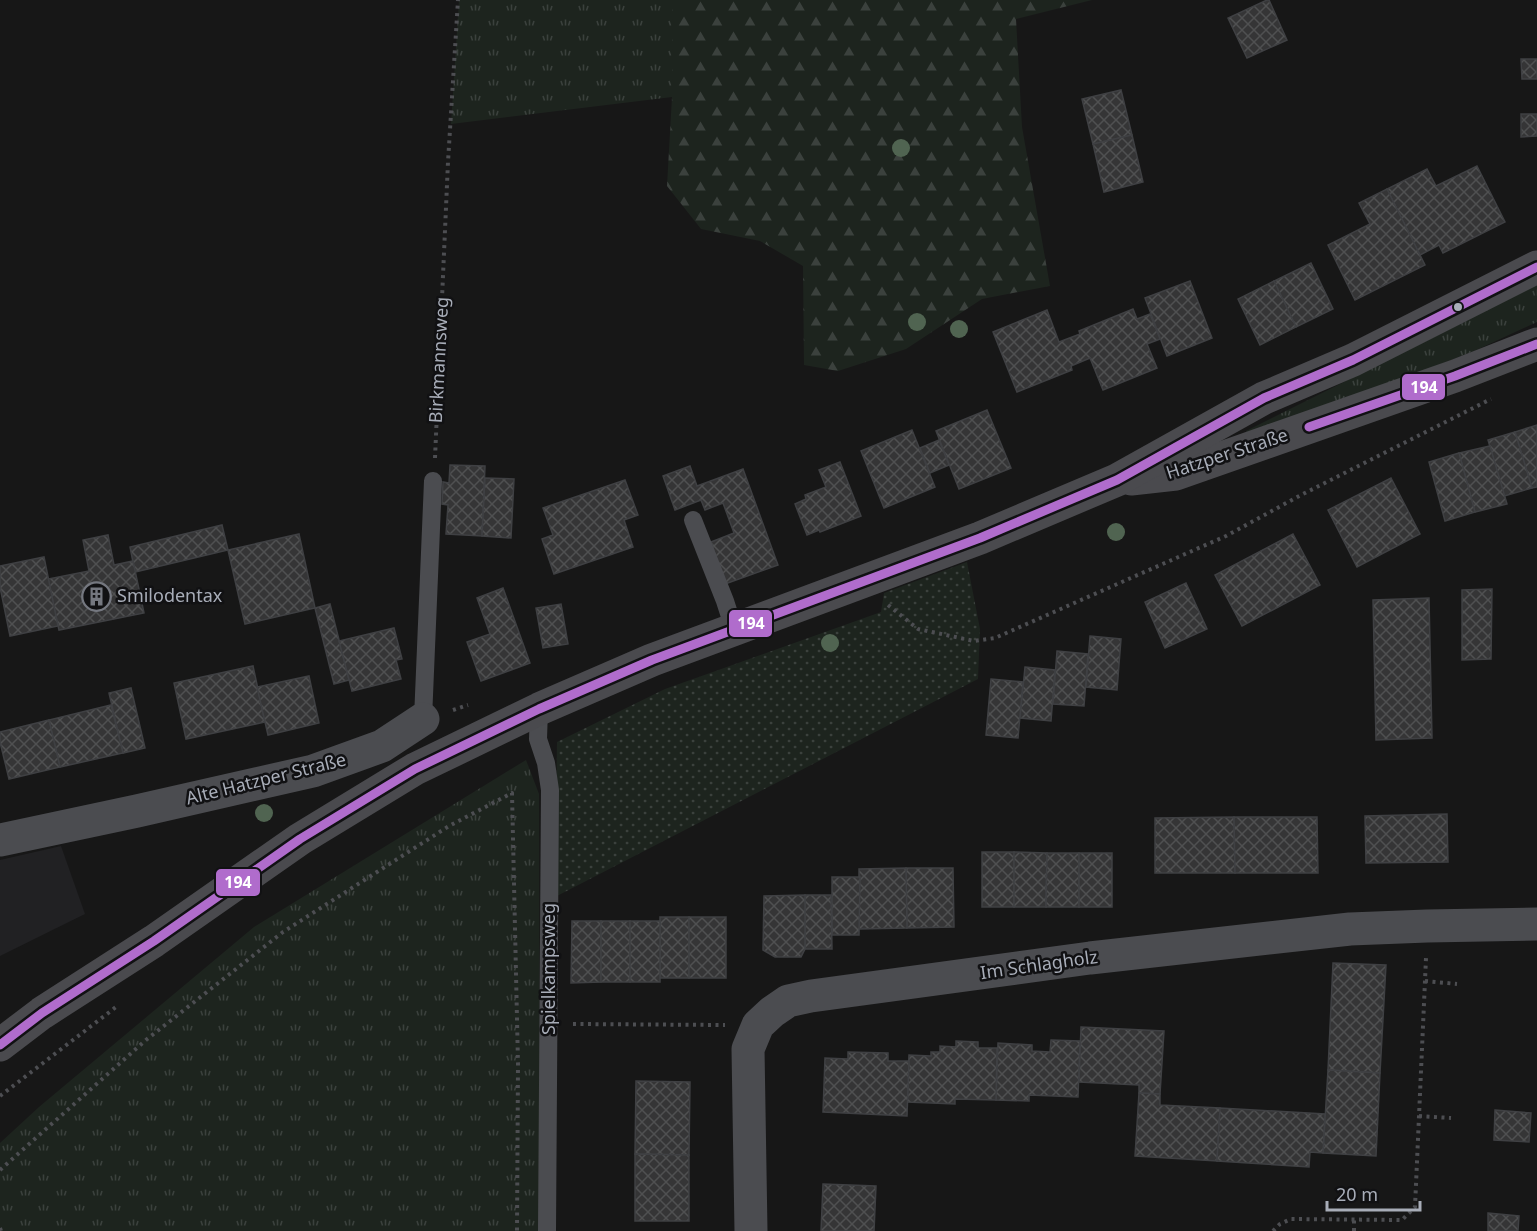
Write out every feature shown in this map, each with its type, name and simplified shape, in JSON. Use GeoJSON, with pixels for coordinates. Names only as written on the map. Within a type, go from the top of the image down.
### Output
{"type":"FeatureCollection","features":[{"type":"Feature","properties":{"kind":"main road","name":"Hatzper Straße"},"geometry":{"type":"LineString","coordinates":[[0,1046],[42,1013],[154,941],[300,839],[415,770],[539,709],[652,660],[980,538],[1117,480],[1264,398],[1353,360],[1537,267]]}},
{"type":"Feature","properties":{"kind":"main road","name":"Hatzper Straße"},"geometry":{"type":"LineString","coordinates":[[1117,480],[1176,474],[1455,376],[1537,344]]}},
{"type":"Feature","properties":{"kind":"main road","name":"Hatzper Straße"},"geometry":{"type":"LineString","coordinates":[[0,1031],[42,1013]]}},
{"type":"Feature","properties":{"kind":"street","name":"Alte Hatzper Straße"},"geometry":{"type":"LineString","coordinates":[[0,840],[139,824],[313,771],[382,746],[423,719]]}},
{"type":"Feature","properties":{"kind":"street","name":"Im Schlagholz"},"geometry":{"type":"LineString","coordinates":[[758,1025],[788,1001],[811,996],[1113,955],[1350,929],[1537,924]]}},
{"type":"Feature","properties":{"kind":"street"},"geometry":{"type":"LineString","coordinates":[[751,1231],[748,1050],[758,1025]]}},
{"type":"Feature","properties":{"kind":"lane"},"geometry":{"type":"LineString","coordinates":[[423,719],[433,481]]}},
{"type":"Feature","properties":{"kind":"lane"},"geometry":{"type":"LineString","coordinates":[[693,520],[734,629]]}},
{"type":"Feature","properties":{"kind":"lane","name":"Spielkampsweg"},"geometry":{"type":"LineString","coordinates":[[539,709],[538,739],[546,763],[550,790],[547,1231]]}},
{"type":"Feature","properties":{"kind":"path","name":"Birkmannsweg"},"geometry":{"type":"LineString","coordinates":[[433,481],[447,174],[458,0]]}},
{"type":"Feature","properties":{"kind":"path"},"geometry":{"type":"LineString","coordinates":[[887,604],[918,629],[974,641],[995,638],[1226,536],[1301,495],[1496,397]]}},
{"type":"Feature","properties":{"kind":"path"},"geometry":{"type":"LineString","coordinates":[[0,1170],[146,1040],[283,932],[449,826],[512,793],[518,1064],[517,1231]]}},
{"type":"Feature","properties":{"kind":"path"},"geometry":{"type":"LineString","coordinates":[[1273,1231],[1280,1224],[1291,1219],[1402,1220],[1415,1207],[1427,926]]}},
{"type":"Feature","properties":{"kind":"path"},"geometry":{"type":"LineString","coordinates":[[1425,981],[1457,984]]}},
{"type":"Feature","properties":{"kind":"path"},"geometry":{"type":"LineString","coordinates":[[0,1096],[122,1002]]}},
{"type":"Feature","properties":{"kind":"path"},"geometry":{"type":"LineString","coordinates":[[548,1024],[758,1025]]}},
{"type":"Feature","properties":{"kind":"path"},"geometry":{"type":"LineString","coordinates":[[1419,1116],[1452,1118]]}},
{"type":"Feature","properties":{"kind":"path"},"geometry":{"type":"LineString","coordinates":[[1354,1219],[1354,1231]]}},
{"type":"Feature","properties":{"kind":"shaded area"},"geometry":{"type":"Polygon","coordinates":[[[61,846],[85,914],[0,956],[0,860],[61,846]]]}},
{"type":"Feature","properties":{"kind":"green space"},"geometry":{"type":"Polygon","coordinates":[[[459,0],[672,0],[672,97],[451,124],[459,0]]]}},
{"type":"Feature","properties":{"kind":"green space"},"geometry":{"type":"Polygon","coordinates":[[[672,0],[1092,0],[1016,19],[1022,127],[1050,286],[982,299],[906,349],[838,371],[804,365],[803,266],[760,241],[701,229],[667,186],[672,97],[672,0]]]}},
{"type":"Feature","properties":{"kind":"green space"},"geometry":{"type":"Polygon","coordinates":[[[1537,282],[1537,322],[1472,352],[1249,437],[1246,431],[1468,320],[1537,282]]]}},
{"type":"Feature","properties":{"kind":"green space"},"geometry":{"type":"Polygon","coordinates":[[[967,562],[980,629],[978,679],[555,897],[557,742],[665,689],[881,612],[884,593],[967,562]]]}},
{"type":"Feature","properties":{"kind":"green space"},"geometry":{"type":"Polygon","coordinates":[[[526,760],[539,794],[540,1231],[0,1231],[0,1143],[39,1107],[254,927],[526,760]]]}},
{"type":"Feature","properties":{"kind":"building"},"geometry":{"type":"Polygon","coordinates":[[[1267,0],[1287,40],[1247,58],[1228,18],[1267,0]]]}},
{"type":"Feature","properties":{"kind":"building"},"geometry":{"type":"Polygon","coordinates":[[[1521,59],[1537,59],[1537,79],[1522,79],[1521,59]]]}},
{"type":"Feature","properties":{"kind":"building"},"geometry":{"type":"Polygon","coordinates":[[[1121,90],[1132,135],[1093,144],[1082,99],[1121,90]]]}},
{"type":"Feature","properties":{"kind":"building"},"geometry":{"type":"Polygon","coordinates":[[[1521,114],[1537,114],[1537,136],[1521,137],[1521,114]]]}},
{"type":"Feature","properties":{"kind":"building"},"geometry":{"type":"Polygon","coordinates":[[[1132,135],[1143,182],[1104,192],[1093,144],[1132,135]]]}},
{"type":"Feature","properties":{"kind":"building"},"geometry":{"type":"Polygon","coordinates":[[[1477,166],[1505,222],[1443,253],[1439,245],[1420,255],[1387,189],[1427,169],[1436,186],[1477,166]]]}},
{"type":"Feature","properties":{"kind":"building"},"geometry":{"type":"Polygon","coordinates":[[[1387,189],[1425,265],[1355,300],[1328,245],[1370,224],[1359,203],[1387,189]]]}},
{"type":"Feature","properties":{"kind":"building"},"geometry":{"type":"Polygon","coordinates":[[[1311,263],[1333,309],[1296,327],[1274,281],[1311,263]]]}},
{"type":"Feature","properties":{"kind":"building"},"geometry":{"type":"Polygon","coordinates":[[[1190,281],[1212,338],[1167,356],[1145,298],[1190,281]]]}},
{"type":"Feature","properties":{"kind":"building"},"geometry":{"type":"Polygon","coordinates":[[[1274,281],[1296,327],[1260,345],[1238,299],[1274,281]]]}},
{"type":"Feature","properties":{"kind":"building"},"geometry":{"type":"Polygon","coordinates":[[[1133,309],[1137,319],[1150,314],[1160,339],[1147,344],[1157,368],[1103,390],[1090,358],[1071,366],[1072,370],[1017,392],[993,332],[1047,310],[1059,342],[1080,334],[1079,331],[1133,309]]]}},
{"type":"Feature","properties":{"kind":"building"},"geometry":{"type":"Polygon","coordinates":[[[987,410],[1011,468],[959,489],[936,431],[987,410]]]}},
{"type":"Feature","properties":{"kind":"building"},"geometry":{"type":"Polygon","coordinates":[[[1537,425],[1537,487],[1532,488],[1515,432],[1537,425]]]}},
{"type":"Feature","properties":{"kind":"building"},"geometry":{"type":"Polygon","coordinates":[[[912,430],[935,487],[884,508],[861,451],[912,430]]]}},
{"type":"Feature","properties":{"kind":"building"},"geometry":{"type":"Polygon","coordinates":[[[1515,432],[1532,488],[1504,496],[1488,440],[1515,432]]]}},
{"type":"Feature","properties":{"kind":"building"},"geometry":{"type":"Polygon","coordinates":[[[939,440],[949,465],[930,473],[920,448],[939,440]]]}},
{"type":"Feature","properties":{"kind":"building"},"geometry":{"type":"Polygon","coordinates":[[[1490,446],[1507,504],[1475,512],[1459,453],[1490,446]]]}},
{"type":"Feature","properties":{"kind":"building"},"geometry":{"type":"Polygon","coordinates":[[[1459,453],[1475,512],[1445,521],[1429,462],[1459,453]]]}},
{"type":"Feature","properties":{"kind":"building"},"geometry":{"type":"Polygon","coordinates":[[[840,462],[861,516],[807,535],[795,504],[806,499],[805,495],[826,487],[819,470],[840,462]]]}},
{"type":"Feature","properties":{"kind":"building"},"geometry":{"type":"Polygon","coordinates":[[[450,465],[485,466],[482,536],[446,534],[448,505],[442,504],[443,482],[449,483],[450,465]]]}},
{"type":"Feature","properties":{"kind":"building"},"geometry":{"type":"Polygon","coordinates":[[[690,466],[697,486],[743,469],[778,565],[725,584],[711,542],[734,533],[723,503],[705,510],[701,500],[675,510],[663,476],[690,466]]]}},
{"type":"Feature","properties":{"kind":"building"},"geometry":{"type":"Polygon","coordinates":[[[485,478],[514,479],[511,538],[482,536],[485,478]]]}},
{"type":"Feature","properties":{"kind":"building"},"geometry":{"type":"Polygon","coordinates":[[[1391,478],[1420,534],[1357,567],[1328,510],[1391,478]]]}},
{"type":"Feature","properties":{"kind":"building"},"geometry":{"type":"Polygon","coordinates":[[[625,480],[638,515],[624,520],[633,547],[554,574],[542,539],[553,535],[543,508],[625,480]]]}},
{"type":"Feature","properties":{"kind":"building"},"geometry":{"type":"Polygon","coordinates":[[[222,525],[228,550],[135,572],[130,547],[222,525]]]}},
{"type":"Feature","properties":{"kind":"building"},"geometry":{"type":"Polygon","coordinates":[[[299,534],[315,608],[245,624],[228,550],[299,534]]]}},
{"type":"Feature","properties":{"kind":"building"},"geometry":{"type":"Polygon","coordinates":[[[1293,534],[1320,585],[1242,626],[1215,575],[1293,534]]]}},
{"type":"Feature","properties":{"kind":"building","name":"Smilodentax"},"geometry":{"type":"Polygon","coordinates":[[[108,535],[114,565],[133,561],[144,613],[59,630],[48,579],[89,571],[83,540],[108,535]]]}},
{"type":"Feature","properties":{"kind":"building"},"geometry":{"type":"Polygon","coordinates":[[[44,557],[58,626],[10,636],[0,587],[0,566],[44,557]]]}},
{"type":"Feature","properties":{"kind":"building"},"geometry":{"type":"Polygon","coordinates":[[[1186,583],[1207,629],[1165,648],[1145,602],[1186,583]]]}},
{"type":"Feature","properties":{"kind":"building"},"geometry":{"type":"Polygon","coordinates":[[[503,588],[530,663],[481,681],[467,642],[490,634],[477,598],[503,588]]]}},
{"type":"Feature","properties":{"kind":"building"},"geometry":{"type":"Polygon","coordinates":[[[1492,589],[1491,659],[1462,660],[1462,590],[1492,589]]]}},
{"type":"Feature","properties":{"kind":"building"},"geometry":{"type":"Polygon","coordinates":[[[1429,598],[1432,738],[1376,740],[1373,600],[1429,598]]]}},
{"type":"Feature","properties":{"kind":"building"},"geometry":{"type":"Polygon","coordinates":[[[330,604],[349,680],[334,684],[315,608],[330,604]]]}},
{"type":"Feature","properties":{"kind":"building"},"geometry":{"type":"Polygon","coordinates":[[[561,604],[568,644],[543,648],[536,608],[561,604]]]}},
{"type":"Feature","properties":{"kind":"building"},"geometry":{"type":"Polygon","coordinates":[[[394,628],[402,659],[396,660],[401,679],[352,691],[339,641],[394,628]]]}},
{"type":"Feature","properties":{"kind":"building"},"geometry":{"type":"Polygon","coordinates":[[[1090,636],[1121,639],[1117,690],[1086,687],[1090,636]]]}},
{"type":"Feature","properties":{"kind":"building"},"geometry":{"type":"Polygon","coordinates":[[[1057,651],[1088,654],[1084,706],[1053,704],[1057,651]]]}},
{"type":"Feature","properties":{"kind":"building"},"geometry":{"type":"Polygon","coordinates":[[[253,666],[265,722],[186,739],[174,683],[253,666]]]}},
{"type":"Feature","properties":{"kind":"building"},"geometry":{"type":"Polygon","coordinates":[[[1025,667],[1055,670],[1051,721],[1020,718],[1025,667]]]}},
{"type":"Feature","properties":{"kind":"building"},"geometry":{"type":"Polygon","coordinates":[[[309,676],[319,723],[268,735],[257,687],[309,676]]]}},
{"type":"Feature","properties":{"kind":"building"},"geometry":{"type":"Polygon","coordinates":[[[991,679],[1023,682],[1018,738],[986,735],[991,679]]]}},
{"type":"Feature","properties":{"kind":"building"},"geometry":{"type":"Polygon","coordinates":[[[131,688],[145,748],[123,753],[109,693],[131,688]]]}},
{"type":"Feature","properties":{"kind":"building"},"geometry":{"type":"Polygon","coordinates":[[[111,705],[123,753],[60,767],[49,720],[111,705]]]}},
{"type":"Feature","properties":{"kind":"building"},"geometry":{"type":"Polygon","coordinates":[[[49,720],[60,767],[9,779],[0,742],[0,732],[49,720]]]}},
{"type":"Feature","properties":{"kind":"building"},"geometry":{"type":"Polygon","coordinates":[[[1447,814],[1448,862],[1366,863],[1365,816],[1447,814]]]}},
{"type":"Feature","properties":{"kind":"building"},"geometry":{"type":"Polygon","coordinates":[[[1234,817],[1235,873],[1155,873],[1155,818],[1234,817]]]}},
{"type":"Feature","properties":{"kind":"building"},"geometry":{"type":"Polygon","coordinates":[[[1234,817],[1317,817],[1318,873],[1235,873],[1234,817]]]}},
{"type":"Feature","properties":{"kind":"building"},"geometry":{"type":"Polygon","coordinates":[[[982,852],[1014,852],[1014,907],[982,907],[982,852]]]}},
{"type":"Feature","properties":{"kind":"building"},"geometry":{"type":"Polygon","coordinates":[[[1014,852],[1047,853],[1046,907],[1014,907],[1014,852]]]}},
{"type":"Feature","properties":{"kind":"building"},"geometry":{"type":"Polygon","coordinates":[[[1047,853],[1079,853],[1079,907],[1046,907],[1047,853]]]}},
{"type":"Feature","properties":{"kind":"building"},"geometry":{"type":"Polygon","coordinates":[[[1079,853],[1112,853],[1112,907],[1079,907],[1079,853]]]}},
{"type":"Feature","properties":{"kind":"building"},"geometry":{"type":"Polygon","coordinates":[[[906,868],[953,868],[954,927],[907,928],[906,868]]]}},
{"type":"Feature","properties":{"kind":"building"},"geometry":{"type":"Polygon","coordinates":[[[906,868],[907,928],[859,929],[859,869],[906,868]]]}},
{"type":"Feature","properties":{"kind":"building"},"geometry":{"type":"Polygon","coordinates":[[[832,877],[860,877],[859,935],[832,935],[832,877]]]}},
{"type":"Feature","properties":{"kind":"building"},"geometry":{"type":"Polygon","coordinates":[[[805,895],[831,895],[832,949],[805,949],[805,895]]]}},
{"type":"Feature","properties":{"kind":"building"},"geometry":{"type":"Polygon","coordinates":[[[805,895],[805,949],[801,957],[775,957],[763,950],[764,896],[805,895]]]}},
{"type":"Feature","properties":{"kind":"building"},"geometry":{"type":"Polygon","coordinates":[[[660,917],[689,917],[689,978],[660,978],[660,917]]]}},
{"type":"Feature","properties":{"kind":"building"},"geometry":{"type":"Polygon","coordinates":[[[689,917],[726,917],[726,978],[689,978],[689,917]]]}},
{"type":"Feature","properties":{"kind":"building"},"geometry":{"type":"Polygon","coordinates":[[[572,921],[601,921],[601,982],[571,983],[572,921]]]}},
{"type":"Feature","properties":{"kind":"building"},"geometry":{"type":"Polygon","coordinates":[[[601,921],[630,921],[630,982],[601,982],[601,921]]]}},
{"type":"Feature","properties":{"kind":"building"},"geometry":{"type":"Polygon","coordinates":[[[630,921],[660,921],[660,982],[630,982],[630,921]]]}},
{"type":"Feature","properties":{"kind":"building"},"geometry":{"type":"Polygon","coordinates":[[[1333,963],[1386,965],[1380,1073],[1328,1070],[1333,963]]]}},
{"type":"Feature","properties":{"kind":"building"},"geometry":{"type":"Polygon","coordinates":[[[1081,1027],[1164,1031],[1160,1094],[1139,1093],[1139,1085],[1079,1082],[1081,1027]]]}},
{"type":"Feature","properties":{"kind":"building"},"geometry":{"type":"Polygon","coordinates":[[[1051,1040],[1080,1041],[1078,1097],[1029,1095],[1029,1101],[996,1100],[998,1043],[1032,1045],[1032,1051],[1050,1052],[1051,1040]]]}},
{"type":"Feature","properties":{"kind":"building"},"geometry":{"type":"Polygon","coordinates":[[[956,1041],[978,1042],[978,1048],[997,1048],[996,1100],[955,1099],[955,1104],[907,1102],[909,1055],[931,1056],[931,1052],[940,1052],[940,1046],[956,1047],[956,1041]]]}},
{"type":"Feature","properties":{"kind":"building"},"geometry":{"type":"Polygon","coordinates":[[[848,1052],[888,1053],[888,1061],[909,1061],[907,1116],[823,1112],[825,1058],[848,1059],[848,1052]]]}},
{"type":"Feature","properties":{"kind":"building"},"geometry":{"type":"Polygon","coordinates":[[[1328,1070],[1380,1073],[1376,1156],[1323,1153],[1328,1070]]]}},
{"type":"Feature","properties":{"kind":"building"},"geometry":{"type":"Polygon","coordinates":[[[636,1081],[690,1082],[689,1155],[635,1154],[636,1081]]]}},
{"type":"Feature","properties":{"kind":"building"},"geometry":{"type":"Polygon","coordinates":[[[1139,1093],[1160,1094],[1160,1105],[1220,1108],[1217,1161],[1135,1156],[1139,1093]]]}},
{"type":"Feature","properties":{"kind":"building"},"geometry":{"type":"Polygon","coordinates":[[[1220,1108],[1325,1114],[1323,1153],[1310,1152],[1309,1167],[1217,1161],[1220,1108]]]}},
{"type":"Feature","properties":{"kind":"building"},"geometry":{"type":"Polygon","coordinates":[[[1495,1110],[1531,1113],[1529,1142],[1494,1140],[1495,1110]]]}},
{"type":"Feature","properties":{"kind":"building"},"geometry":{"type":"Polygon","coordinates":[[[635,1154],[689,1155],[689,1221],[635,1221],[635,1154]]]}},
{"type":"Feature","properties":{"kind":"building"},"geometry":{"type":"Polygon","coordinates":[[[823,1184],[876,1186],[874,1231],[821,1231],[823,1184]]]}},
{"type":"Feature","properties":{"kind":"building"},"geometry":{"type":"Polygon","coordinates":[[[1488,1213],[1519,1216],[1518,1231],[1488,1231],[1488,1213]]]}},
{"type":"Feature","properties":{"kind":"transit line","name":"194"},"geometry":{"type":"LineString","coordinates":[[0,1045],[42,1013],[154,941],[300,839],[415,769],[539,709],[652,660],[980,538],[1117,480],[1264,398],[1353,360],[1537,267]]}},
{"type":"Feature","properties":{"kind":"transit line","name":"194"},"geometry":{"type":"LineString","coordinates":[[1309,427],[1455,376],[1537,344]]}},
{"type":"Feature","properties":{"kind":"place","name":"Smilodentax"},"geometry":{"type":"Point","coordinates":[96,596]}}]}
